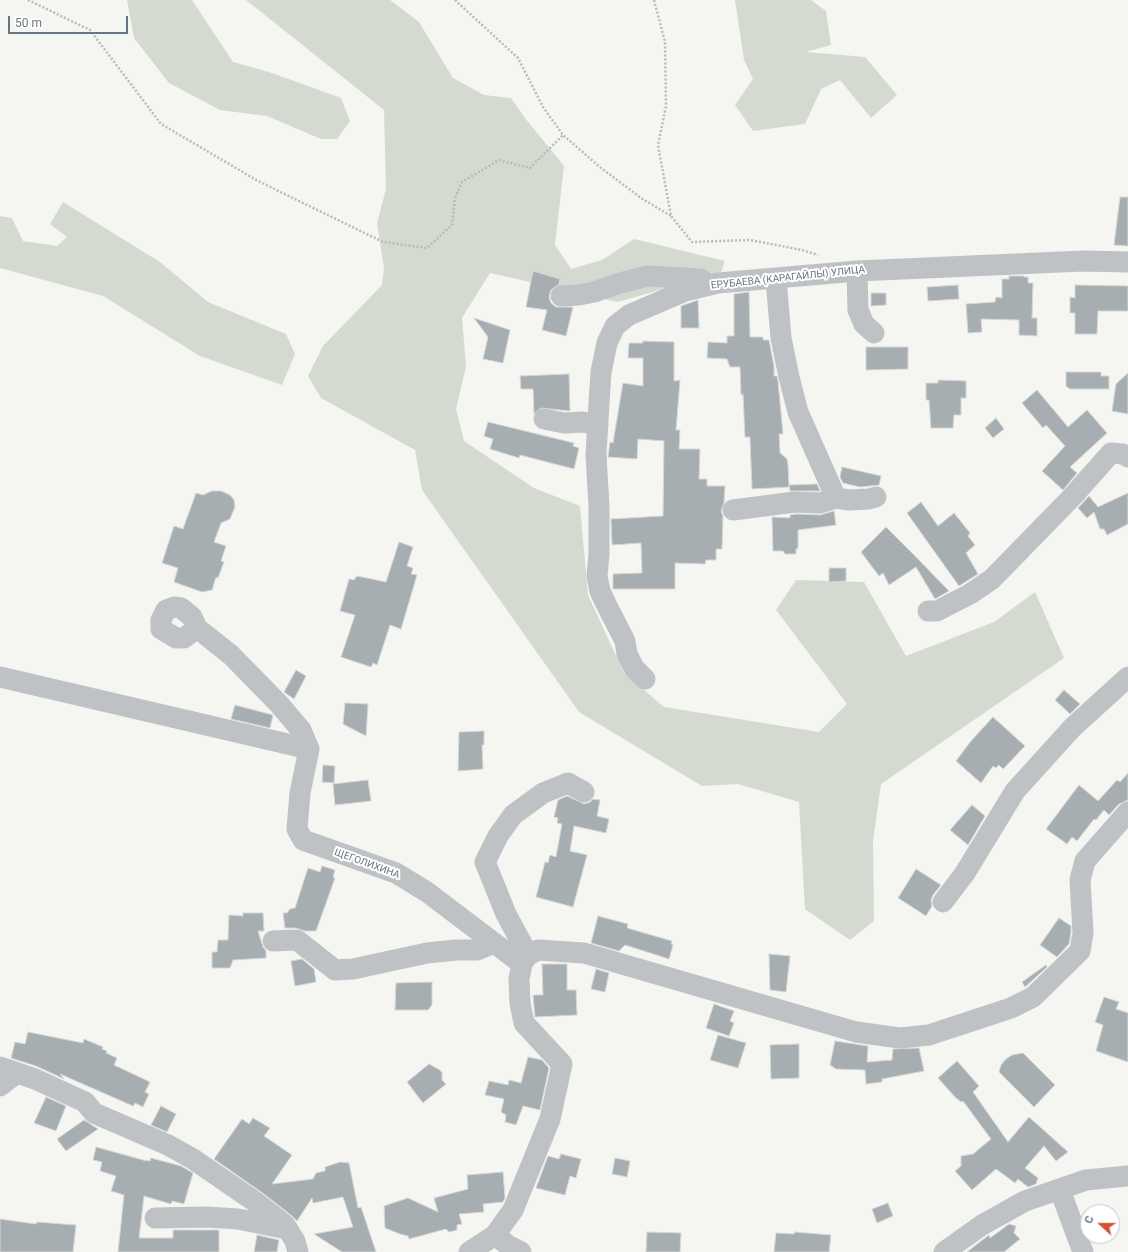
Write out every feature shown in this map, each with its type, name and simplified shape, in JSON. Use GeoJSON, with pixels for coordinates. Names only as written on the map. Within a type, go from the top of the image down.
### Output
{"type":"FeatureCollection","features":[{"type":"Feature","properties":{"kind":"street","name":"ЕРУБАЕВА (КАРАГАЙЛЫ) УЛИЦА"},"geometry":{"type":"LineString","coordinates":[[645,679],[634,668],[627,654],[625,641],[600,591],[596,576],[599,554],[599,506],[596,455],[601,372],[608,343],[615,326],[629,315],[656,303],[685,291],[709,285],[857,271],[1083,261],[1128,262]]}},
{"type":"Feature","properties":{"kind":"street"},"geometry":{"type":"LineString","coordinates":[[857,271],[858,310],[864,324],[874,333]]}},
{"type":"Feature","properties":{"kind":"street"},"geometry":{"type":"LineString","coordinates":[[560,296],[579,295],[594,292],[620,283],[648,276],[701,279],[709,285]]}},
{"type":"Feature","properties":{"kind":"street"},"geometry":{"type":"LineString","coordinates":[[776,279],[781,338],[790,384],[798,412],[836,498]]}},
{"type":"Feature","properties":{"kind":"street"},"geometry":{"type":"LineString","coordinates":[[544,419],[564,423],[583,422],[598,425]]}},
{"type":"Feature","properties":{"kind":"street"},"geometry":{"type":"LineString","coordinates":[[928,611],[937,611],[970,594],[992,579],[1111,454],[1123,454],[1128,457]]}},
{"type":"Feature","properties":{"kind":"street"},"geometry":{"type":"LineString","coordinates":[[733,510],[795,502],[820,503],[836,498],[855,500],[876,497]]}},
{"type":"Feature","properties":{"kind":"street"},"geometry":{"type":"LineString","coordinates":[[197,628],[231,656],[279,704],[301,730],[309,749]]}},
{"type":"Feature","properties":{"kind":"street"},"geometry":{"type":"LineString","coordinates":[[0,677],[309,749]]}},
{"type":"Feature","properties":{"kind":"street"},"geometry":{"type":"LineString","coordinates":[[943,902],[965,873],[1015,791],[1073,728],[1128,678]]}},
{"type":"Feature","properties":{"kind":"street","name":"ЩЕГОЛИХИНА"},"geometry":{"type":"LineString","coordinates":[[309,749],[300,793],[296,829],[303,840],[396,873],[427,892],[494,943],[525,959]]}},
{"type":"Feature","properties":{"kind":"street"},"geometry":{"type":"LineString","coordinates":[[525,959],[485,862],[498,836],[513,815],[544,793],[568,783],[584,792]]}},
{"type":"Feature","properties":{"kind":"street"},"geometry":{"type":"LineString","coordinates":[[469,1252],[495,1235],[513,1210],[550,1118],[562,1064],[524,1023],[520,1003],[519,979],[525,959],[538,950],[584,953],[856,1032],[900,1038],[929,1035],[1011,1008],[1033,997],[1080,951],[1083,933],[1080,880],[1085,862],[1128,812]]}},
{"type":"Feature","properties":{"kind":"street"},"geometry":{"type":"LineString","coordinates":[[273,941],[297,940],[335,970],[353,969],[427,953],[456,950],[477,950],[494,943]]}},
{"type":"Feature","properties":{"kind":"street"},"geometry":{"type":"LineString","coordinates":[[0,1086],[9,1070],[35,1079],[85,1102],[94,1113],[168,1145],[193,1159],[285,1225],[295,1241],[298,1252]]}},
{"type":"Feature","properties":{"kind":"street"},"geometry":{"type":"LineString","coordinates":[[944,1252],[982,1225],[1025,1201],[1086,1180],[1128,1176]]}},
{"type":"Feature","properties":{"kind":"street"},"geometry":{"type":"LineString","coordinates":[[1060,1190],[1083,1252]]}},
{"type":"Feature","properties":{"kind":"street"},"geometry":{"type":"LineString","coordinates":[[155,1218],[207,1217],[238,1219],[288,1230]]}},
{"type":"Feature","properties":{"kind":"street"},"geometry":{"type":"LineString","coordinates":[[495,1235],[509,1246],[521,1252]]}},
{"type":"Feature","properties":{"kind":"path"},"geometry":{"type":"LineString","coordinates":[[28,0],[90,30],[161,124],[258,181],[383,242],[427,248],[452,225],[455,198],[462,182],[499,160],[530,168],[563,135]]}},
{"type":"Feature","properties":{"kind":"path"},"geometry":{"type":"LineString","coordinates":[[455,0],[518,58],[543,107],[563,135],[601,168],[642,198],[671,216],[692,242],[750,240],[802,250],[822,257]]}},
{"type":"Feature","properties":{"kind":"path"},"geometry":{"type":"LineString","coordinates":[[654,0],[665,42],[666,106],[658,145],[671,216]]}},
{"type":"Feature","properties":{"kind":"shaded area"},"geometry":{"type":"Polygon","coordinates":[[[127,0],[192,0],[233,62],[269,72],[341,98],[350,121],[337,139],[321,139],[267,116],[220,110],[169,83],[134,38],[127,0]]]}},
{"type":"Feature","properties":{"kind":"shaded area"},"geometry":{"type":"Polygon","coordinates":[[[246,0],[390,0],[419,22],[453,78],[484,95],[511,98],[525,118],[564,166],[555,245],[571,269],[602,260],[634,239],[725,261],[721,272],[618,302],[490,273],[462,318],[466,367],[456,409],[464,441],[534,488],[580,506],[588,595],[624,673],[664,707],[819,732],[847,704],[776,610],[796,580],[864,582],[906,656],[994,622],[1035,592],[1064,658],[881,784],[873,841],[874,921],[850,940],[805,909],[799,802],[738,784],[702,786],[579,712],[422,490],[415,450],[321,398],[308,376],[323,346],[382,285],[384,268],[377,223],[386,189],[384,110],[246,0]]]}},
{"type":"Feature","properties":{"kind":"shaded area"},"geometry":{"type":"Polygon","coordinates":[[[735,0],[811,0],[826,11],[831,45],[806,52],[865,57],[897,95],[871,118],[840,80],[821,89],[805,124],[753,131],[735,105],[753,79],[744,60],[735,0]]]}},
{"type":"Feature","properties":{"kind":"shaded area"},"geometry":{"type":"Polygon","coordinates":[[[63,202],[160,262],[208,302],[286,334],[295,354],[282,385],[200,356],[103,296],[0,268],[0,216],[12,218],[23,241],[57,246],[67,237],[50,224],[63,202]]]}},
{"type":"Feature","properties":{"kind":"building"},"geometry":{"type":"Polygon","coordinates":[[[1120,197],[1128,197],[1128,246],[1114,245],[1120,197]]]}},
{"type":"Feature","properties":{"kind":"building"},"geometry":{"type":"Polygon","coordinates":[[[533,271],[560,279],[559,284],[551,290],[549,297],[551,303],[556,307],[573,307],[566,336],[542,330],[547,310],[526,307],[533,271]]]}},
{"type":"Feature","properties":{"kind":"building"},"geometry":{"type":"Polygon","coordinates":[[[1009,276],[1028,277],[1028,283],[1033,283],[1032,318],[1037,318],[1037,336],[1019,335],[1019,320],[981,319],[982,332],[968,333],[966,304],[995,302],[996,297],[1002,298],[1002,279],[1009,279],[1009,276]]]}},
{"type":"Feature","properties":{"kind":"building"},"geometry":{"type":"Polygon","coordinates":[[[958,285],[959,299],[928,301],[927,287],[958,285]]]}},
{"type":"Feature","properties":{"kind":"building"},"geometry":{"type":"Polygon","coordinates":[[[1075,285],[1128,286],[1128,311],[1098,311],[1097,334],[1075,334],[1075,313],[1070,313],[1070,297],[1075,298],[1075,285]]]}},
{"type":"Feature","properties":{"kind":"building"},"geometry":{"type":"Polygon","coordinates":[[[749,292],[750,337],[763,337],[763,340],[769,340],[774,366],[774,376],[777,376],[783,434],[779,434],[780,453],[787,459],[789,487],[752,489],[750,437],[745,437],[740,367],[730,367],[727,359],[707,358],[708,342],[727,343],[727,336],[734,336],[734,294],[749,292]]]}},
{"type":"Feature","properties":{"kind":"building"},"geometry":{"type":"Polygon","coordinates":[[[871,293],[886,293],[886,305],[871,306],[871,293]]]}},
{"type":"Feature","properties":{"kind":"building"},"geometry":{"type":"Polygon","coordinates":[[[698,300],[699,328],[681,328],[681,306],[698,300]]]}},
{"type":"Feature","properties":{"kind":"building"},"geometry":{"type":"Polygon","coordinates":[[[474,318],[510,330],[503,363],[483,359],[488,337],[474,318]]]}},
{"type":"Feature","properties":{"kind":"building"},"geometry":{"type":"Polygon","coordinates":[[[643,341],[674,342],[674,381],[680,380],[676,430],[680,430],[679,449],[700,449],[699,479],[707,479],[707,486],[725,486],[724,503],[721,511],[723,516],[722,549],[716,549],[716,560],[706,560],[705,564],[675,563],[675,589],[613,589],[613,574],[642,573],[641,543],[612,545],[611,519],[663,516],[664,441],[638,439],[637,459],[608,457],[610,442],[613,443],[623,383],[643,386],[643,358],[628,358],[629,343],[643,343],[643,341]]]}},
{"type":"Feature","properties":{"kind":"building"},"geometry":{"type":"Polygon","coordinates":[[[866,347],[908,347],[908,369],[866,370],[866,347]]]}},
{"type":"Feature","properties":{"kind":"building"},"geometry":{"type":"Polygon","coordinates":[[[1066,372],[1101,372],[1101,376],[1109,376],[1109,389],[1070,389],[1066,386],[1066,372]]]}},
{"type":"Feature","properties":{"kind":"building"},"geometry":{"type":"Polygon","coordinates":[[[1128,373],[1128,414],[1112,411],[1116,384],[1128,373]]]}},
{"type":"Feature","properties":{"kind":"building"},"geometry":{"type":"Polygon","coordinates":[[[569,374],[570,411],[541,408],[534,414],[533,389],[521,389],[520,376],[569,374]]]}},
{"type":"Feature","properties":{"kind":"building"},"geometry":{"type":"Polygon","coordinates":[[[938,380],[966,381],[966,398],[961,398],[961,415],[954,415],[953,428],[931,428],[929,400],[926,400],[926,383],[938,383],[938,380]]]}},
{"type":"Feature","properties":{"kind":"building"},"geometry":{"type":"Polygon","coordinates":[[[1037,390],[1068,427],[1087,410],[1107,433],[1070,467],[1077,473],[1063,490],[1042,471],[1065,446],[1046,425],[1043,428],[1022,403],[1037,390]]]}},
{"type":"Feature","properties":{"kind":"building"},"geometry":{"type":"Polygon","coordinates":[[[996,418],[1004,429],[993,438],[985,428],[996,418]]]}},
{"type":"Feature","properties":{"kind":"building"},"geometry":{"type":"Polygon","coordinates":[[[488,422],[574,443],[573,446],[579,448],[574,469],[520,455],[519,458],[490,449],[493,439],[484,436],[488,422]]]}},
{"type":"Feature","properties":{"kind":"building"},"geometry":{"type":"Polygon","coordinates":[[[842,467],[881,476],[879,485],[860,487],[843,483],[840,477],[842,467]]]}},
{"type":"Feature","properties":{"kind":"building"},"geometry":{"type":"Polygon","coordinates":[[[817,484],[820,491],[790,491],[789,485],[817,484]]]}},
{"type":"Feature","properties":{"kind":"building"},"geometry":{"type":"Polygon","coordinates":[[[212,491],[221,491],[230,495],[234,500],[235,507],[230,519],[221,523],[214,542],[226,546],[221,561],[224,562],[218,578],[216,577],[212,590],[202,592],[174,582],[178,568],[162,563],[174,526],[183,529],[196,493],[203,495],[212,491]]]}},
{"type":"Feature","properties":{"kind":"building"},"geometry":{"type":"Polygon","coordinates":[[[1128,493],[1128,524],[1107,535],[1104,529],[1100,529],[1094,512],[1087,518],[1078,508],[1089,496],[1098,507],[1128,493]]]}},
{"type":"Feature","properties":{"kind":"building"},"geometry":{"type":"Polygon","coordinates":[[[921,502],[938,526],[954,513],[970,533],[968,536],[975,545],[966,553],[978,574],[959,586],[907,513],[921,502]]]}},
{"type":"Feature","properties":{"kind":"building"},"geometry":{"type":"Polygon","coordinates":[[[834,511],[836,525],[798,530],[798,548],[796,549],[796,554],[785,554],[783,551],[773,551],[772,517],[790,518],[790,515],[796,514],[820,515],[834,511]]]}},
{"type":"Feature","properties":{"kind":"building"},"geometry":{"type":"Polygon","coordinates":[[[886,527],[949,591],[935,599],[916,567],[889,585],[883,573],[879,576],[861,552],[886,527]]]}},
{"type":"Feature","properties":{"kind":"building"},"geometry":{"type":"Polygon","coordinates":[[[399,542],[413,547],[407,566],[413,568],[411,574],[417,575],[401,629],[390,625],[377,665],[373,663],[371,667],[341,657],[355,615],[340,611],[349,579],[354,580],[357,576],[386,582],[399,542]]]}},
{"type":"Feature","properties":{"kind":"building"},"geometry":{"type":"Polygon","coordinates":[[[829,568],[846,568],[846,581],[829,582],[829,568]]]}},
{"type":"Feature","properties":{"kind":"building"},"geometry":{"type":"Polygon","coordinates":[[[296,670],[306,676],[294,699],[284,692],[296,670]]]}},
{"type":"Feature","properties":{"kind":"building"},"geometry":{"type":"Polygon","coordinates":[[[1064,690],[1080,704],[1070,714],[1055,700],[1064,690]]]}},
{"type":"Feature","properties":{"kind":"building"},"geometry":{"type":"Polygon","coordinates":[[[345,703],[368,704],[366,736],[343,724],[345,703]]]}},
{"type":"Feature","properties":{"kind":"building"},"geometry":{"type":"Polygon","coordinates":[[[235,705],[273,715],[270,728],[231,719],[235,705]]]}},
{"type":"Feature","properties":{"kind":"building"},"geometry":{"type":"Polygon","coordinates":[[[993,717],[1025,746],[1003,769],[999,765],[996,768],[993,766],[981,783],[956,761],[971,741],[993,717]]]}},
{"type":"Feature","properties":{"kind":"building"},"geometry":{"type":"Polygon","coordinates":[[[484,731],[484,745],[482,745],[483,769],[458,771],[459,732],[484,731]]]}},
{"type":"Feature","properties":{"kind":"building"},"geometry":{"type":"Polygon","coordinates":[[[323,765],[335,766],[334,783],[322,782],[323,765]]]}},
{"type":"Feature","properties":{"kind":"building"},"geometry":{"type":"Polygon","coordinates":[[[1128,773],[1128,800],[1119,804],[1109,815],[1104,810],[1096,820],[1094,819],[1077,841],[1072,837],[1067,844],[1046,829],[1079,785],[1098,801],[1117,780],[1120,782],[1128,773]]]}},
{"type":"Feature","properties":{"kind":"building"},"geometry":{"type":"Polygon","coordinates":[[[368,780],[371,801],[335,805],[333,784],[368,780]]]}},
{"type":"Feature","properties":{"kind":"building"},"geometry":{"type":"Polygon","coordinates":[[[567,796],[584,804],[593,799],[600,800],[597,816],[609,819],[606,833],[574,826],[570,851],[587,855],[573,907],[536,897],[545,862],[548,863],[550,855],[556,857],[562,824],[557,823],[558,818],[554,817],[558,800],[567,796]]]}},
{"type":"Feature","properties":{"kind":"building"},"geometry":{"type":"Polygon","coordinates":[[[972,805],[985,816],[968,845],[950,830],[972,805]]]}},
{"type":"Feature","properties":{"kind":"building"},"geometry":{"type":"Polygon","coordinates":[[[322,866],[335,870],[333,877],[335,878],[316,931],[285,928],[283,913],[287,913],[290,909],[295,908],[308,868],[320,872],[322,866]]]}},
{"type":"Feature","properties":{"kind":"building"},"geometry":{"type":"Polygon","coordinates":[[[916,869],[941,885],[933,895],[931,900],[932,906],[926,916],[898,898],[916,869]]]}},
{"type":"Feature","properties":{"kind":"building"},"geometry":{"type":"Polygon","coordinates":[[[243,913],[263,913],[264,931],[258,931],[263,947],[266,951],[266,958],[233,960],[230,968],[212,968],[212,952],[217,952],[218,940],[228,940],[229,915],[243,916],[243,913]]]}},
{"type":"Feature","properties":{"kind":"building"},"geometry":{"type":"Polygon","coordinates":[[[598,916],[628,924],[627,928],[672,941],[671,944],[673,945],[669,959],[625,945],[619,951],[591,943],[598,916]]]}},
{"type":"Feature","properties":{"kind":"building"},"geometry":{"type":"Polygon","coordinates":[[[1059,918],[1071,926],[1071,932],[1069,944],[1057,957],[1040,945],[1059,918]]]}},
{"type":"Feature","properties":{"kind":"building"},"geometry":{"type":"Polygon","coordinates":[[[769,954],[790,956],[786,992],[770,990],[769,954]]]}},
{"type":"Feature","properties":{"kind":"building"},"geometry":{"type":"Polygon","coordinates":[[[302,959],[314,969],[316,982],[295,986],[291,961],[302,959]]]}},
{"type":"Feature","properties":{"kind":"building"},"geometry":{"type":"Polygon","coordinates":[[[542,964],[567,964],[567,990],[576,990],[577,1015],[535,1017],[533,995],[543,995],[542,964]]]}},
{"type":"Feature","properties":{"kind":"building"},"geometry":{"type":"Polygon","coordinates":[[[1046,965],[1047,967],[1025,987],[1022,982],[1046,965]]]}},
{"type":"Feature","properties":{"kind":"building"},"geometry":{"type":"Polygon","coordinates":[[[596,969],[609,973],[605,992],[591,989],[596,969]]]}},
{"type":"Feature","properties":{"kind":"building"},"geometry":{"type":"Polygon","coordinates":[[[432,982],[432,1005],[428,1010],[395,1010],[396,983],[432,982]]]}},
{"type":"Feature","properties":{"kind":"building"},"geometry":{"type":"Polygon","coordinates":[[[1104,997],[1119,1002],[1116,1009],[1128,1013],[1128,1062],[1096,1051],[1103,1025],[1095,1022],[1104,997]]]}},
{"type":"Feature","properties":{"kind":"building"},"geometry":{"type":"Polygon","coordinates":[[[714,1004],[734,1011],[730,1021],[734,1023],[729,1036],[706,1028],[714,1004]]]}},
{"type":"Feature","properties":{"kind":"building"},"geometry":{"type":"Polygon","coordinates":[[[28,1032],[83,1043],[84,1039],[103,1047],[102,1049],[107,1051],[106,1053],[117,1058],[114,1065],[150,1082],[145,1092],[149,1094],[143,1107],[135,1103],[133,1106],[60,1074],[64,1079],[36,1066],[11,1058],[15,1042],[25,1044],[28,1032]]]}},
{"type":"Feature","properties":{"kind":"building"},"geometry":{"type":"Polygon","coordinates":[[[718,1035],[746,1043],[738,1068],[710,1060],[718,1035]]]}},
{"type":"Feature","properties":{"kind":"building"},"geometry":{"type":"Polygon","coordinates":[[[835,1041],[868,1046],[867,1062],[892,1060],[893,1049],[919,1048],[924,1071],[882,1079],[882,1082],[866,1084],[865,1070],[836,1069],[830,1065],[835,1041]]]}},
{"type":"Feature","properties":{"kind":"building"},"geometry":{"type":"Polygon","coordinates":[[[799,1044],[799,1078],[771,1079],[770,1045],[799,1044]]]}},
{"type":"Feature","properties":{"kind":"building"},"geometry":{"type":"Polygon","coordinates":[[[1023,1053],[1055,1085],[1034,1107],[999,1072],[1001,1065],[1006,1059],[1012,1055],[1023,1053]]]}},
{"type":"Feature","properties":{"kind":"building"},"geometry":{"type":"Polygon","coordinates":[[[528,1057],[542,1060],[549,1068],[540,1110],[523,1106],[516,1125],[505,1122],[506,1115],[501,1112],[504,1099],[485,1095],[489,1081],[508,1085],[509,1080],[521,1083],[528,1057]]]}},
{"type":"Feature","properties":{"kind":"building"},"geometry":{"type":"Polygon","coordinates":[[[957,1061],[979,1086],[973,1092],[1008,1142],[1029,1117],[1068,1152],[1056,1161],[1044,1146],[1025,1168],[1038,1178],[1036,1184],[1028,1187],[1018,1179],[1015,1183],[996,1169],[972,1190],[955,1171],[961,1166],[961,1156],[973,1154],[991,1139],[963,1101],[961,1102],[955,1097],[938,1078],[957,1061]]]}},
{"type":"Feature","properties":{"kind":"building"},"geometry":{"type":"Polygon","coordinates":[[[429,1064],[440,1070],[442,1073],[442,1080],[446,1084],[423,1103],[407,1082],[429,1064]]]}},
{"type":"Feature","properties":{"kind":"building"},"geometry":{"type":"Polygon","coordinates":[[[46,1097],[66,1106],[56,1131],[34,1123],[46,1097]]]}},
{"type":"Feature","properties":{"kind":"building"},"geometry":{"type":"Polygon","coordinates":[[[161,1106],[176,1114],[167,1132],[151,1125],[161,1106]]]}},
{"type":"Feature","properties":{"kind":"building"},"geometry":{"type":"Polygon","coordinates":[[[253,1118],[270,1128],[264,1136],[292,1155],[272,1184],[313,1179],[316,1173],[325,1171],[325,1167],[340,1162],[349,1163],[358,1208],[361,1207],[376,1252],[342,1252],[314,1234],[353,1227],[343,1197],[313,1203],[312,1198],[297,1221],[264,1194],[214,1159],[242,1119],[249,1124],[253,1118]]]}},
{"type":"Feature","properties":{"kind":"building"},"geometry":{"type":"Polygon","coordinates":[[[84,1120],[98,1129],[66,1151],[57,1139],[84,1120]]]}},
{"type":"Feature","properties":{"kind":"building"},"geometry":{"type":"Polygon","coordinates":[[[96,1147],[143,1160],[150,1161],[151,1158],[181,1166],[193,1173],[184,1204],[172,1201],[171,1204],[144,1196],[139,1238],[173,1238],[173,1230],[219,1230],[219,1252],[118,1252],[124,1195],[111,1191],[116,1176],[100,1171],[102,1162],[93,1160],[96,1147]]]}},
{"type":"Feature","properties":{"kind":"building"},"geometry":{"type":"Polygon","coordinates":[[[561,1154],[581,1159],[576,1178],[570,1176],[565,1195],[536,1188],[548,1156],[559,1159],[561,1154]]]}},
{"type":"Feature","properties":{"kind":"building"},"geometry":{"type":"Polygon","coordinates":[[[615,1158],[630,1161],[627,1177],[612,1174],[615,1158]]]}},
{"type":"Feature","properties":{"kind":"building"},"geometry":{"type":"Polygon","coordinates":[[[503,1172],[505,1198],[503,1202],[483,1204],[484,1212],[459,1214],[462,1224],[457,1225],[457,1230],[449,1232],[446,1229],[409,1239],[408,1236],[385,1228],[384,1206],[408,1198],[438,1212],[434,1198],[468,1189],[467,1175],[503,1172]]]}},
{"type":"Feature","properties":{"kind":"building"},"geometry":{"type":"Polygon","coordinates":[[[888,1203],[893,1216],[877,1223],[872,1209],[888,1203]]]}},
{"type":"Feature","properties":{"kind":"building"},"geometry":{"type":"Polygon","coordinates":[[[0,1219],[36,1224],[37,1222],[76,1225],[73,1252],[0,1252],[0,1219]]]}},
{"type":"Feature","properties":{"kind":"building"},"geometry":{"type":"Polygon","coordinates":[[[1009,1224],[1016,1226],[1014,1233],[1020,1239],[1004,1252],[967,1252],[989,1235],[990,1238],[1009,1224]]]}},
{"type":"Feature","properties":{"kind":"building"},"geometry":{"type":"Polygon","coordinates":[[[647,1232],[681,1233],[680,1252],[646,1252],[647,1232]]]}},
{"type":"Feature","properties":{"kind":"building"},"geometry":{"type":"Polygon","coordinates":[[[795,1232],[831,1235],[829,1252],[774,1252],[776,1233],[794,1234],[795,1232]]]}},
{"type":"Feature","properties":{"kind":"building"},"geometry":{"type":"Polygon","coordinates":[[[257,1235],[279,1240],[277,1252],[254,1252],[257,1235]]]}}]}
